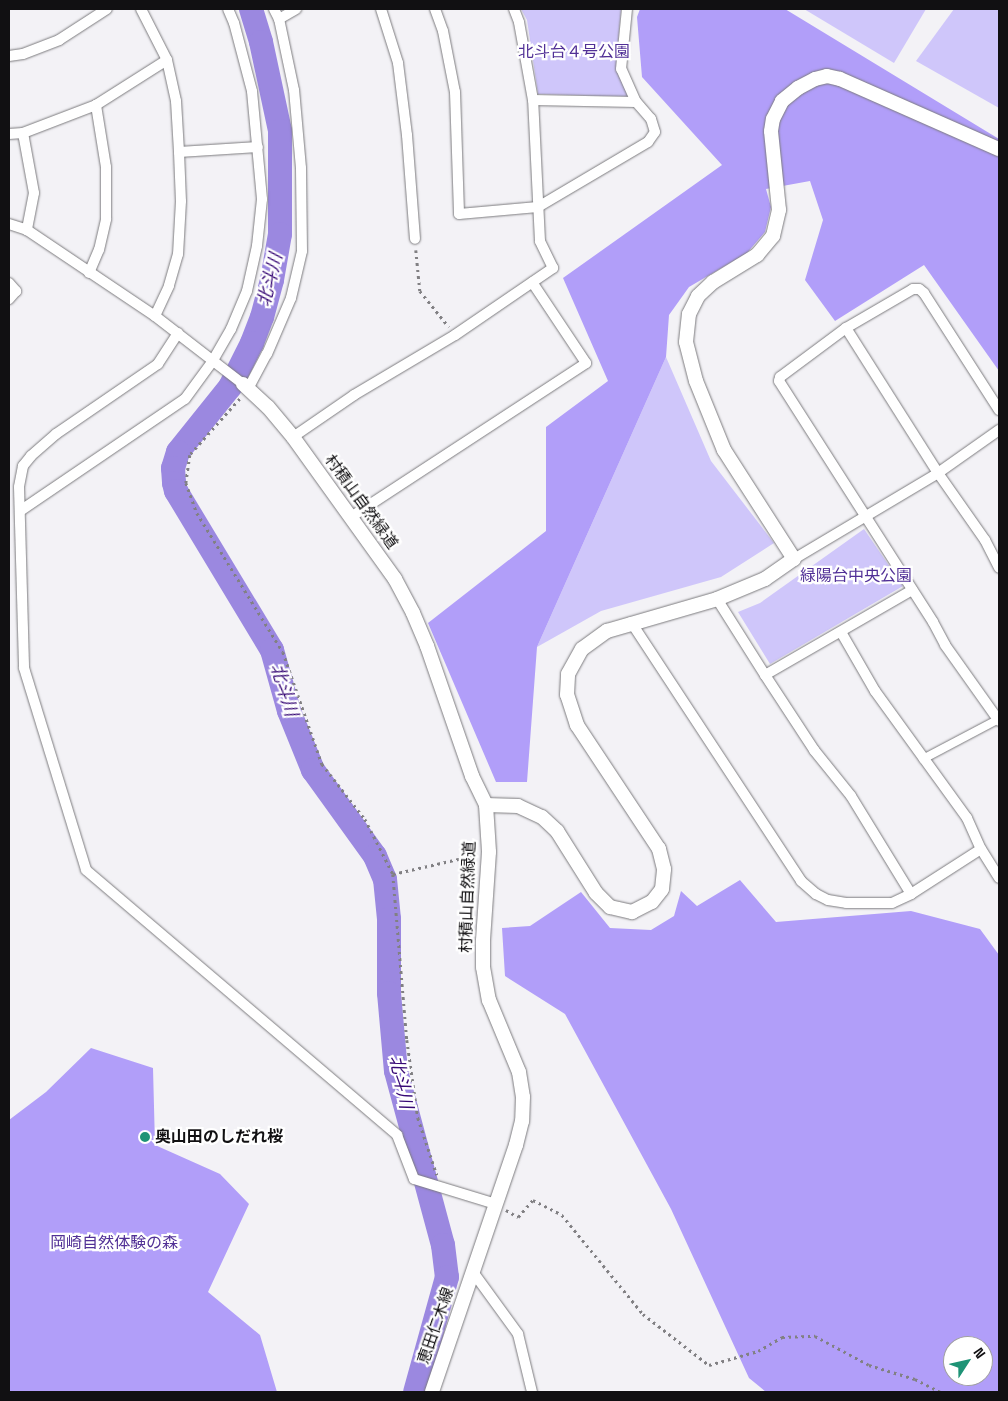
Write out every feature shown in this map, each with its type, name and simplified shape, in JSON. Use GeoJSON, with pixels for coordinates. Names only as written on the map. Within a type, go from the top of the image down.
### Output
{"type":"FeatureCollection","features":[{"type":"Feature","properties":{"kind":"street"},"geometry":{"type":"LineString","coordinates":[[9,56],[23,54],[59,40],[107,9]]}},
{"type":"Feature","properties":{"kind":"street"},"geometry":{"type":"LineString","coordinates":[[141,9],[167,60],[176,101],[179,152],[181,201],[178,254],[169,286],[155,316]]}},
{"type":"Feature","properties":{"kind":"street"},"geometry":{"type":"LineString","coordinates":[[20,511],[185,399],[216,365],[247,291],[257,246],[262,199],[252,91],[234,23],[228,9]]}},
{"type":"Feature","properties":{"kind":"street"},"geometry":{"type":"LineString","coordinates":[[9,224],[27,230],[155,316],[245,387],[267,354],[291,298],[302,251],[301,168],[294,90],[279,19],[274,9]]}},
{"type":"Feature","properties":{"kind":"street"},"geometry":{"type":"LineString","coordinates":[[279,19],[296,9]]}},
{"type":"Feature","properties":{"kind":"street"},"geometry":{"type":"LineString","coordinates":[[381,9],[398,63],[407,135],[415,239]]}},
{"type":"Feature","properties":{"kind":"street"},"geometry":{"type":"LineString","coordinates":[[435,9],[443,31],[454,92],[459,214],[538,207],[648,142],[655,132],[651,119],[636,102],[622,68],[627,9]]}},
{"type":"Feature","properties":{"kind":"street"},"geometry":{"type":"LineString","coordinates":[[293,437],[354,395],[455,335],[553,268],[540,241],[533,100],[519,22],[514,9]]}},
{"type":"Feature","properties":{"kind":"street"},"geometry":{"type":"LineString","coordinates":[[9,134],[23,133],[96,105],[167,60]]}},
{"type":"Feature","properties":{"kind":"street"},"geometry":{"type":"LineString","coordinates":[[794,559],[724,450],[696,381],[686,342],[689,314],[698,296],[713,282],[757,255],[773,236],[779,210],[772,131],[777,110],[789,95],[805,84],[815,79],[834,78],[999,149]]}},
{"type":"Feature","properties":{"kind":"street"},"geometry":{"type":"LineString","coordinates":[[533,100],[636,102]]}},
{"type":"Feature","properties":{"kind":"street"},"geometry":{"type":"LineString","coordinates":[[89,273],[99,250],[106,219],[106,167],[96,105]]}},
{"type":"Feature","properties":{"kind":"street"},"geometry":{"type":"LineString","coordinates":[[23,133],[34,193],[27,230]]}},
{"type":"Feature","properties":{"kind":"street"},"geometry":{"type":"LineString","coordinates":[[179,152],[258,147]]}},
{"type":"Feature","properties":{"kind":"street"},"geometry":{"type":"LineString","coordinates":[[351,517],[586,363],[532,282]]}},
{"type":"Feature","properties":{"kind":"street"},"geometry":{"type":"LineString","coordinates":[[9,283],[16,291],[13,297],[9,299]]}},
{"type":"Feature","properties":{"kind":"street"},"geometry":{"type":"LineString","coordinates":[[923,759],[999,720],[945,645],[779,381],[780,377],[846,328],[912,289],[919,289],[924,292],[999,410]]}},
{"type":"Feature","properties":{"kind":"street"},"geometry":{"type":"LineString","coordinates":[[846,328],[938,474],[985,540],[999,568]]}},
{"type":"Feature","properties":{"kind":"street"},"geometry":{"type":"LineString","coordinates":[[178,333],[158,364],[56,434],[31,456],[23,466],[19,487],[24,668],[86,870],[397,1135],[414,1179],[496,1204]]}},
{"type":"Feature","properties":{"kind":"street","name":"村積山自然緑道"},"geometry":{"type":"LineString","coordinates":[[245,387],[268,407],[293,437],[394,579],[413,613],[472,776],[486,805],[489,852],[482,941],[483,967],[489,1000],[516,1065],[523,1097],[522,1121],[516,1145],[474,1272]]}},
{"type":"Feature","properties":{"kind":"street"},"geometry":{"type":"LineString","coordinates":[[486,805],[518,806],[542,817],[557,831],[596,894],[610,907],[632,912],[646,906],[657,897],[665,877],[663,860],[659,850],[580,732],[567,695],[568,674],[582,649],[597,636],[631,622],[717,600],[765,579],[794,559],[938,474],[999,430]]}},
{"type":"Feature","properties":{"kind":"street"},"geometry":{"type":"LineString","coordinates":[[765,675],[912,590]]}},
{"type":"Feature","properties":{"kind":"street"},"geometry":{"type":"LineString","coordinates":[[717,600],[814,750],[851,796],[911,894]]}},
{"type":"Feature","properties":{"kind":"street"},"geometry":{"type":"LineString","coordinates":[[631,622],[801,881],[816,894],[828,900],[846,903],[892,902],[911,894],[981,848]]}},
{"type":"Feature","properties":{"kind":"street"},"geometry":{"type":"LineString","coordinates":[[840,632],[875,691],[967,818],[981,848],[999,878]]}},
{"type":"Feature","properties":{"kind":"street"},"geometry":{"type":"LineString","coordinates":[[474,1272],[518,1334],[532,1392]]}},
{"type":"Feature","properties":{"kind":"street","name":"恵田仁木線"},"geometry":{"type":"LineString","coordinates":[[432,1392],[474,1272]]}},
{"type":"Feature","properties":{"kind":"path"},"geometry":{"type":"LineString","coordinates":[[415,239],[420,291],[455,335]]}},
{"type":"Feature","properties":{"kind":"path"},"geometry":{"type":"LineString","coordinates":[[245,387],[190,455],[186,484],[197,513],[283,652],[322,764],[365,819],[392,874],[407,1040],[418,1118],[442,1188]]}},
{"type":"Feature","properties":{"kind":"path"},"geometry":{"type":"LineString","coordinates":[[392,874],[489,852]]}},
{"type":"Feature","properties":{"kind":"path"},"geometry":{"type":"LineString","coordinates":[[496,1204],[518,1217],[533,1200],[562,1215],[642,1314],[709,1365],[758,1351],[782,1337],[815,1336],[869,1365],[915,1379],[941,1392]]}},
{"type":"Feature","properties":{"kind":"green space","name":"北斗台４号公園"},"geometry":{"type":"Polygon","coordinates":[[[521,9],[621,9],[616,67],[629,97],[538,94],[527,20],[521,9]]]}},
{"type":"Feature","properties":{"kind":"green space"},"geometry":{"type":"Polygon","coordinates":[[[640,9],[785,9],[999,139],[999,371],[924,265],[835,321],[805,280],[823,220],[810,181],[766,189],[771,207],[765,232],[747,253],[689,287],[669,315],[666,357],[537,647],[527,782],[496,782],[428,623],[546,531],[546,427],[608,381],[563,278],[722,165],[642,77],[637,17],[640,9]]]}},
{"type":"Feature","properties":{"kind":"green space"},"geometry":{"type":"Polygon","coordinates":[[[804,9],[926,9],[894,63],[804,9]]]}},
{"type":"Feature","properties":{"kind":"green space"},"geometry":{"type":"Polygon","coordinates":[[[954,9],[999,9],[999,108],[916,61],[954,9]]]}},
{"type":"Feature","properties":{"kind":"green space"},"geometry":{"type":"Polygon","coordinates":[[[666,357],[711,461],[774,543],[721,577],[601,611],[537,647],[666,357]]]}},
{"type":"Feature","properties":{"kind":"green space","name":"緑陽台中央公園"},"geometry":{"type":"Polygon","coordinates":[[[864,529],[903,586],[770,664],[738,612],[760,603],[864,529]]]}},
{"type":"Feature","properties":{"kind":"green space"},"geometry":{"type":"Polygon","coordinates":[[[740,880],[776,922],[911,911],[980,929],[999,955],[999,1392],[766,1392],[749,1378],[671,1209],[565,1014],[505,976],[502,928],[530,926],[581,892],[610,928],[651,930],[674,916],[681,891],[697,906],[740,880]]]}},
{"type":"Feature","properties":{"kind":"green space","name":"岡崎自然体験の森"},"geometry":{"type":"Polygon","coordinates":[[[91,1048],[153,1068],[155,1145],[220,1174],[249,1204],[208,1292],[260,1335],[277,1392],[9,1392],[9,1120],[46,1092],[91,1048]]]}},
{"type":"Feature","properties":{"kind":"waterway","name":"北斗川"},"geometry":{"type":"LineString","coordinates":[[251,9],[261,42],[280,131],[280,234],[272,280],[262,317],[252,343],[230,387],[178,452],[173,468],[174,483],[176,491],[272,650],[289,711],[313,770],[375,856],[385,879],[389,919],[389,993],[396,1071],[443,1245],[447,1277],[415,1392]]}},
{"type":"Feature","properties":{"kind":"place","name":"奥山田のしだれ桜"},"geometry":{"type":"Point","coordinates":[145,1137]}}]}
